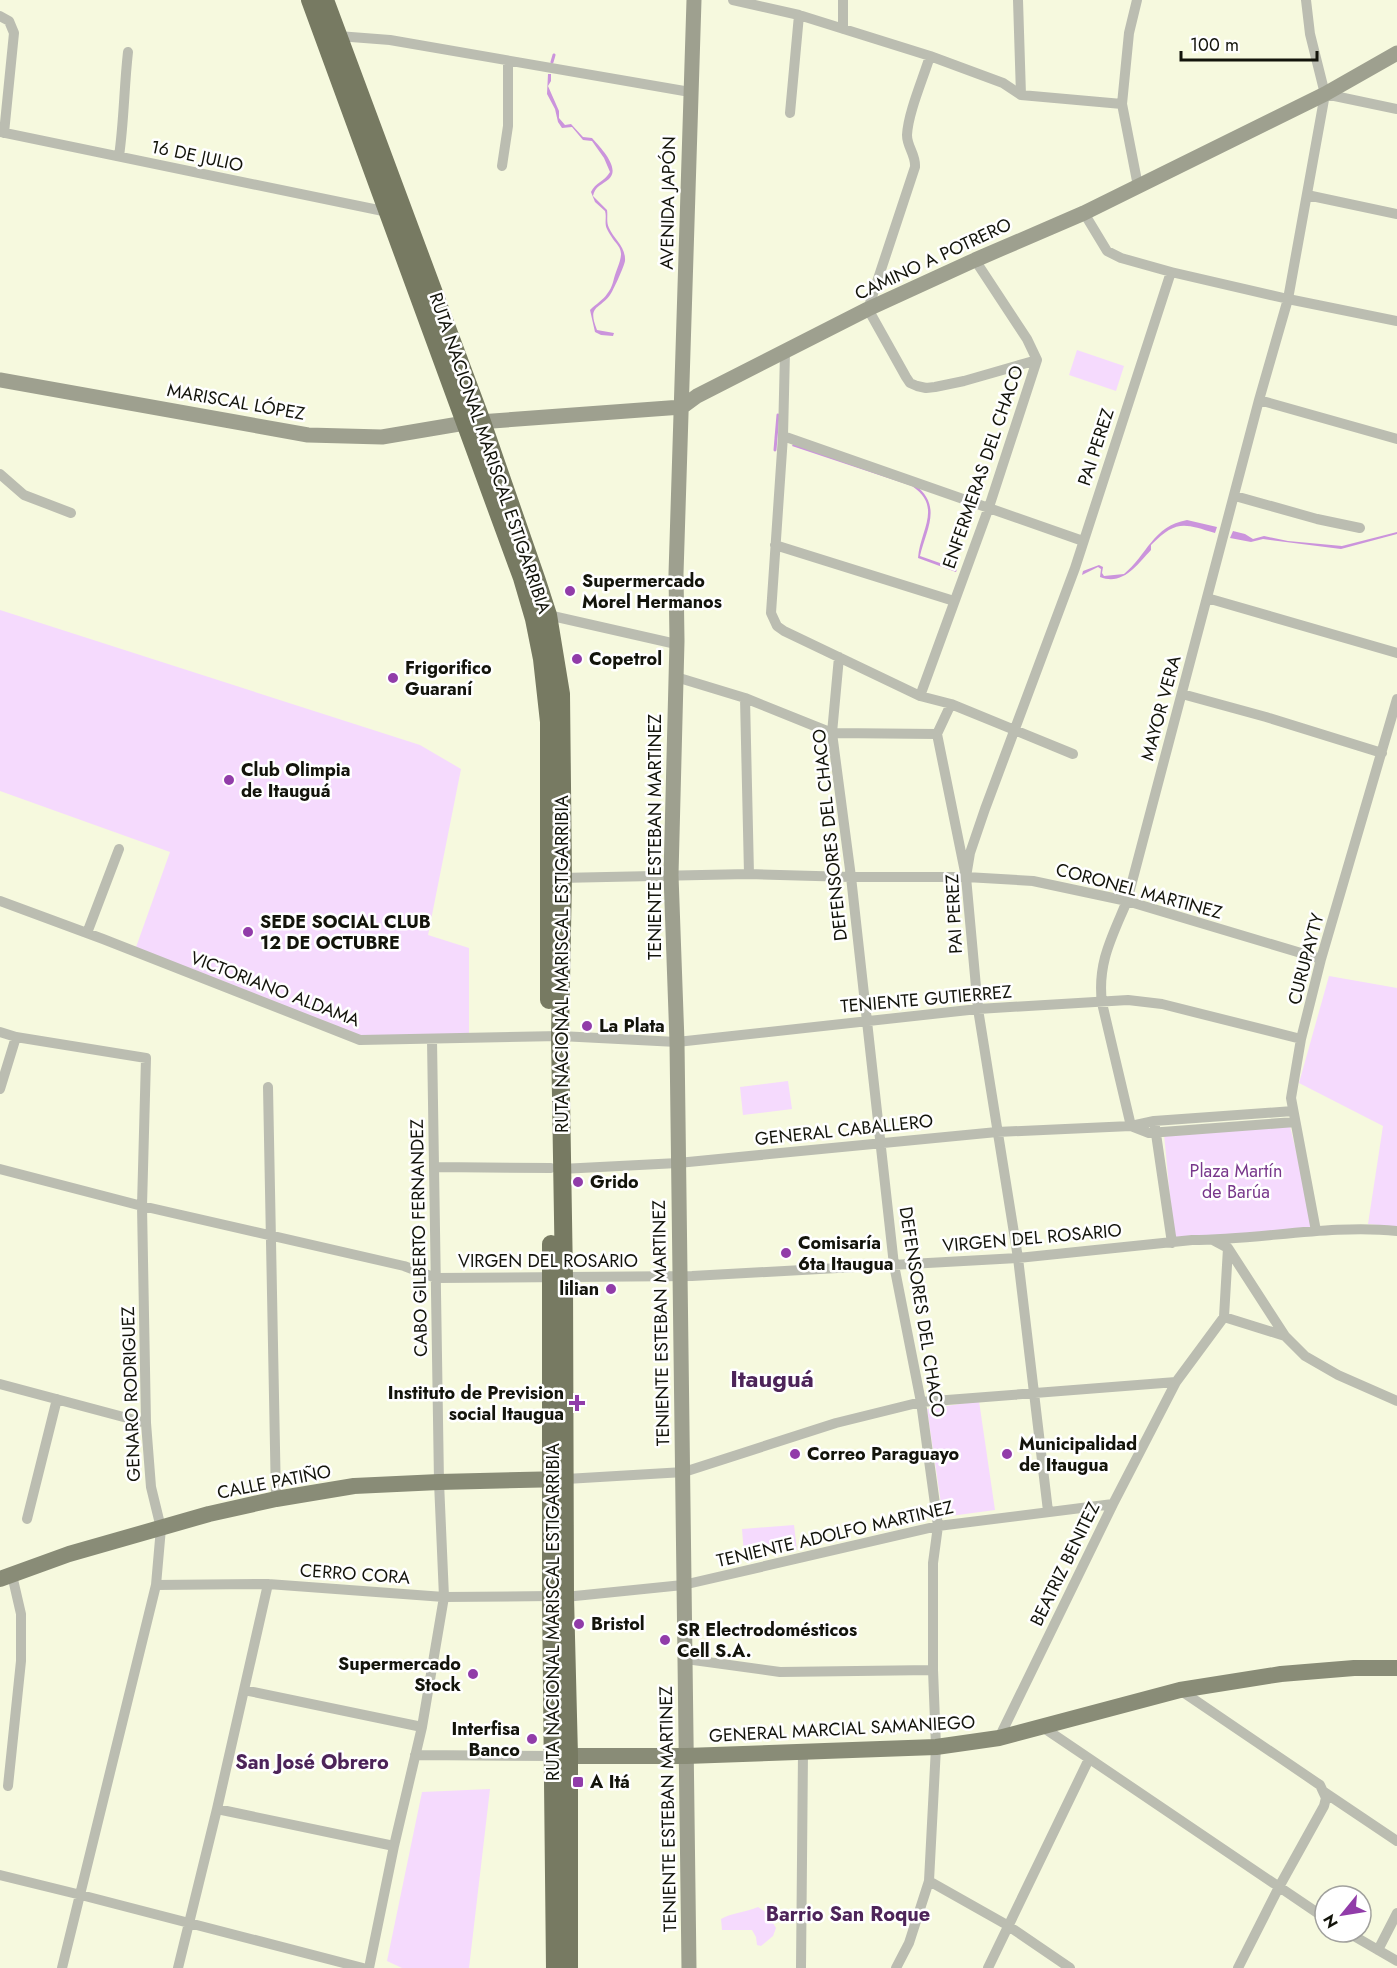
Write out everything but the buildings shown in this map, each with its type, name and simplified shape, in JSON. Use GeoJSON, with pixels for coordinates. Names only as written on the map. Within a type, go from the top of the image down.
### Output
{"type":"FeatureCollection","features":[{"type":"Feature","properties":{"kind":"highway","name":"RUTA NACIONAL MARISCAL ESTIGARRIBIA"},"geometry":{"type":"LineString","coordinates":[[310,0],[388,212],[474,422],[548,615],[557,662],[562,712],[556,879],[555,1036],[558,1596],[569,1968]]}},
{"type":"Feature","properties":{"kind":"highway","name":"RUTA NACIONAL MARISCAL ESTIGARRIBIA"},"geometry":{"type":"LineString","coordinates":[[325,0],[474,422],[534,619],[542,659],[549,722],[556,879]]}},
{"type":"Feature","properties":{"kind":"highway","name":"RUTA NACIONAL MARISCAL ESTIGARRIBIA"},"geometry":{"type":"LineString","coordinates":[[555,1968],[561,1756]]}},
{"type":"Feature","properties":{"kind":"main road","name":"CALLE PATIÑO"},"geometry":{"type":"LineString","coordinates":[[6,1577],[69,1554],[276,1499],[354,1486],[559,1479]]}},
{"type":"Feature","properties":{"kind":"main road","name":"GENERAL MARCIAL SAMANIEGO"},"geometry":{"type":"LineString","coordinates":[[561,1756],[686,1756],[936,1747],[999,1738],[1044,1728],[1180,1690],[1281,1674],[1354,1668],[1397,1668]]}},
{"type":"Feature","properties":{"kind":"street","name":"AVENIDA JAPÓN"},"geometry":{"type":"LineString","coordinates":[[682,406],[694,0]]}},
{"type":"Feature","properties":{"kind":"street"},"geometry":{"type":"LineString","coordinates":[[733,0],[799,15],[930,56],[1003,83],[1021,95],[1122,104]]}},
{"type":"Feature","properties":{"kind":"street"},"geometry":{"type":"LineString","coordinates":[[843,0],[843,29]]}},
{"type":"Feature","properties":{"kind":"street"},"geometry":{"type":"LineString","coordinates":[[1018,0],[1021,95]]}},
{"type":"Feature","properties":{"kind":"street"},"geometry":{"type":"LineString","coordinates":[[1137,0],[1129,33],[1122,104],[1138,186]]}},
{"type":"Feature","properties":{"kind":"street"},"geometry":{"type":"LineString","coordinates":[[1306,0],[1310,34],[1325,94],[1397,109]]}},
{"type":"Feature","properties":{"kind":"street"},"geometry":{"type":"LineString","coordinates":[[790,113],[799,15]]}},
{"type":"Feature","properties":{"kind":"street"},"geometry":{"type":"LineString","coordinates":[[0,16],[9,21],[14,33],[2,132]]}},
{"type":"Feature","properties":{"kind":"street"},"geometry":{"type":"LineString","coordinates":[[339,36],[390,40],[690,92]]}},
{"type":"Feature","properties":{"kind":"street"},"geometry":{"type":"LineString","coordinates":[[119,156],[123,132],[123,101],[128,52]]}},
{"type":"Feature","properties":{"kind":"street","name":"CAMINO A POTRERO"},"geometry":{"type":"LineString","coordinates":[[474,422],[682,406],[868,309],[1084,213],[1325,94],[1397,53]]}},
{"type":"Feature","properties":{"kind":"street"},"geometry":{"type":"LineString","coordinates":[[930,56],[908,126],[908,143],[915,159],[915,167],[868,309],[906,377],[910,383],[917,386],[926,388],[964,381],[1037,360]]}},
{"type":"Feature","properties":{"kind":"street"},"geometry":{"type":"LineString","coordinates":[[502,166],[508,126],[508,62]]}},
{"type":"Feature","properties":{"kind":"street","name":"MAYOR VERA"},"geometry":{"type":"LineString","coordinates":[[1131,1126],[1102,1003],[1100,986],[1102,962],[1127,901],[1259,400],[1288,299],[1325,94]]}},
{"type":"Feature","properties":{"kind":"street","name":"16 DE JULIO"},"geometry":{"type":"LineString","coordinates":[[2,132],[388,212]]}},
{"type":"Feature","properties":{"kind":"street"},"geometry":{"type":"LineString","coordinates":[[1306,195],[1397,214]]}},
{"type":"Feature","properties":{"kind":"street"},"geometry":{"type":"LineString","coordinates":[[1084,213],[1107,251],[1121,258],[1288,299],[1397,321]]}},
{"type":"Feature","properties":{"kind":"street","name":"ENFERMERAS DEL CHACO"},"geometry":{"type":"LineString","coordinates":[[920,696],[989,507],[1037,360],[1027,339],[975,260]]}},
{"type":"Feature","properties":{"kind":"street","name":"PAI PEREZ"},"geometry":{"type":"LineString","coordinates":[[1048,1511],[1018,1258],[978,1009],[966,878],[970,853],[1070,584],[1171,272]]}},
{"type":"Feature","properties":{"kind":"street"},"geometry":{"type":"LineString","coordinates":[[785,352],[783,436],[772,618],[784,631],[920,696],[951,704],[1073,754]]}},
{"type":"Feature","properties":{"kind":"street","name":"MARISCAL LÓPEZ"},"geometry":{"type":"LineString","coordinates":[[0,380],[308,435],[382,437],[474,422]]}},
{"type":"Feature","properties":{"kind":"street"},"geometry":{"type":"LineString","coordinates":[[1259,400],[1397,439]]}},
{"type":"Feature","properties":{"kind":"street","name":"TENIENTE ESTEBAN MARTINEZ"},"geometry":{"type":"LineString","coordinates":[[682,406],[676,574],[671,875],[677,1042],[689,1968]]}},
{"type":"Feature","properties":{"kind":"street"},"geometry":{"type":"LineString","coordinates":[[783,436],[1083,541]]}},
{"type":"Feature","properties":{"kind":"street"},"geometry":{"type":"LineString","coordinates":[[0,474],[24,495],[71,513]]}},
{"type":"Feature","properties":{"kind":"street"},"geometry":{"type":"LineString","coordinates":[[1235,496],[1317,519],[1360,528]]}},
{"type":"Feature","properties":{"kind":"street"},"geometry":{"type":"LineString","coordinates":[[775,545],[954,601]]}},
{"type":"Feature","properties":{"kind":"street"},"geometry":{"type":"LineString","coordinates":[[1207,598],[1397,653]]}},
{"type":"Feature","properties":{"kind":"street"},"geometry":{"type":"LineString","coordinates":[[548,615],[676,644]]}},
{"type":"Feature","properties":{"kind":"street","name":"DEFENSORES DEL CHACO"},"geometry":{"type":"LineString","coordinates":[[839,657],[832,733],[851,877],[894,1265],[921,1402],[938,1526],[933,1563],[936,1747],[929,1881],[909,1943],[896,1968]]}},
{"type":"Feature","properties":{"kind":"street"},"geometry":{"type":"LineString","coordinates":[[676,677],[745,698],[832,733],[937,734]]}},
{"type":"Feature","properties":{"kind":"street"},"geometry":{"type":"LineString","coordinates":[[1182,694],[1382,753]]}},
{"type":"Feature","properties":{"kind":"street"},"geometry":{"type":"LineString","coordinates":[[745,698],[748,874]]}},
{"type":"Feature","properties":{"kind":"street","name":"CURUPAYTY"},"geometry":{"type":"LineString","coordinates":[[1316,1231],[1291,1098],[1301,1039],[1321,959],[1397,699]]}},
{"type":"Feature","properties":{"kind":"street"},"geometry":{"type":"LineString","coordinates":[[951,704],[937,734],[966,878]]}},
{"type":"Feature","properties":{"kind":"street"},"geometry":{"type":"LineString","coordinates":[[87,933],[119,849]]}},
{"type":"Feature","properties":{"kind":"street","name":"CORONEL MARTINEZ"},"geometry":{"type":"LineString","coordinates":[[556,879],[748,874],[1033,880],[1127,901],[1321,959]]}},
{"type":"Feature","properties":{"kind":"street","name":"VICTORIANO ALDAMA"},"geometry":{"type":"LineString","coordinates":[[0,901],[360,1041],[555,1036]]}},
{"type":"Feature","properties":{"kind":"street","name":"TENIENTE GUTIERREZ"},"geometry":{"type":"LineString","coordinates":[[555,1036],[677,1042],[978,1009],[1128,1000],[1162,1004],[1301,1039]]}},
{"type":"Feature","properties":{"kind":"street"},"geometry":{"type":"LineString","coordinates":[[0,1032],[16,1037],[0,1089]]}},
{"type":"Feature","properties":{"kind":"street","name":"GENARO RODRIGUEZ"},"geometry":{"type":"LineString","coordinates":[[16,1037],[146,1058],[142,1206],[146,1423],[151,1487],[161,1528],[156,1585],[62,1968]]}},
{"type":"Feature","properties":{"kind":"street","name":"CABO GILBERTO FERNANDEZ"},"geometry":{"type":"LineString","coordinates":[[369,1968],[422,1727],[444,1597],[439,1482],[432,1040]]}},
{"type":"Feature","properties":{"kind":"street"},"geometry":{"type":"LineString","coordinates":[[268,1087],[276,1499]]}},
{"type":"Feature","properties":{"kind":"street","name":"GENERAL CABALLERO"},"geometry":{"type":"LineString","coordinates":[[434,1167],[556,1169],[678,1163],[997,1132],[1152,1127],[1294,1116]]}},
{"type":"Feature","properties":{"kind":"street"},"geometry":{"type":"LineString","coordinates":[[1152,1127],[1168,1243]]}},
{"type":"Feature","properties":{"kind":"street","name":"VIRGEN DEL ROSARIO"},"geometry":{"type":"LineString","coordinates":[[0,1169],[142,1206],[404,1266],[436,1278],[680,1276],[1018,1258],[1192,1240],[1316,1231],[1397,1231]]}},
{"type":"Feature","properties":{"kind":"street"},"geometry":{"type":"LineString","coordinates":[[1212,1240],[1228,1248],[1285,1336],[1305,1356],[1338,1375],[1397,1401]]}},
{"type":"Feature","properties":{"kind":"street"},"geometry":{"type":"LineString","coordinates":[[1228,1248],[1224,1317],[1285,1336]]}},
{"type":"Feature","properties":{"kind":"street","name":"BEATRIZ BENITEZ"},"geometry":{"type":"LineString","coordinates":[[999,1738],[1113,1504],[1176,1382],[1224,1317]]}},
{"type":"Feature","properties":{"kind":"street"},"geometry":{"type":"LineString","coordinates":[[559,1479],[684,1472],[836,1423],[921,1402],[1176,1382]]}},
{"type":"Feature","properties":{"kind":"street"},"geometry":{"type":"LineString","coordinates":[[0,1384],[146,1423]]}},
{"type":"Feature","properties":{"kind":"street"},"geometry":{"type":"LineString","coordinates":[[27,1519],[57,1399]]}},
{"type":"Feature","properties":{"kind":"street","name":"TENIENTE ADOLFO MARTINEZ"},"geometry":{"type":"LineString","coordinates":[[558,1596],[683,1585],[938,1526],[1113,1504]]}},
{"type":"Feature","properties":{"kind":"street"},"geometry":{"type":"LineString","coordinates":[[6,1577],[21,1614],[21,1661],[8,1786]]}},
{"type":"Feature","properties":{"kind":"street"},"geometry":{"type":"LineString","coordinates":[[178,1968],[268,1584]]}},
{"type":"Feature","properties":{"kind":"street","name":"CERRO CORA"},"geometry":{"type":"LineString","coordinates":[[156,1585],[268,1584],[444,1597],[558,1596]]}},
{"type":"Feature","properties":{"kind":"street"},"geometry":{"type":"LineString","coordinates":[[686,1659],[780,1672],[933,1670]]}},
{"type":"Feature","properties":{"kind":"street"},"geometry":{"type":"LineString","coordinates":[[244,1690],[422,1727]]}},
{"type":"Feature","properties":{"kind":"street"},"geometry":{"type":"LineString","coordinates":[[1180,1690],[1320,1785],[1325,1795],[1397,1841]]}},
{"type":"Feature","properties":{"kind":"street"},"geometry":{"type":"LineString","coordinates":[[1044,1728],[1313,1910]]}},
{"type":"Feature","properties":{"kind":"street"},"geometry":{"type":"LineString","coordinates":[[801,1968],[803,1752]]}},
{"type":"Feature","properties":{"kind":"street"},"geometry":{"type":"LineString","coordinates":[[415,1755],[561,1756]]}},
{"type":"Feature","properties":{"kind":"street"},"geometry":{"type":"LineString","coordinates":[[988,1968],[1089,1759]]}},
{"type":"Feature","properties":{"kind":"street"},"geometry":{"type":"LineString","coordinates":[[1238,1968],[1324,1806],[1325,1795]]}},
{"type":"Feature","properties":{"kind":"street"},"geometry":{"type":"LineString","coordinates":[[217,1809],[394,1846]]}},
{"type":"Feature","properties":{"kind":"street"},"geometry":{"type":"LineString","coordinates":[[0,1875],[363,1968]]}},
{"type":"Feature","properties":{"kind":"street"},"geometry":{"type":"LineString","coordinates":[[929,1881],[1007,1926],[1070,1968]]}},
{"type":"Feature","properties":{"kind":"street"},"geometry":{"type":"LineString","coordinates":[[1378,1950],[1397,1913]]}},
{"type":"Feature","properties":{"kind":"street"},"geometry":{"type":"LineString","coordinates":[[1368,1944],[1397,1961]]}},
{"type":"Feature","properties":{"kind":"green space"},"geometry":{"type":"Polygon","coordinates":[[[1077,350],[1124,366],[1116,391],[1069,375],[1077,350]]]}},
{"type":"Feature","properties":{"kind":"green space","name":"Club Olimpia de Itauguá"},"geometry":{"type":"Polygon","coordinates":[[[0,610],[420,745],[461,769],[428,935],[469,948],[469,1035],[356,1038],[135,950],[170,852],[0,791],[0,610]]]}},
{"type":"Feature","properties":{"kind":"green space"},"geometry":{"type":"Polygon","coordinates":[[[1329,976],[1397,988],[1397,1227],[1368,1224],[1383,1126],[1299,1083],[1329,976]]]}},
{"type":"Feature","properties":{"kind":"green space"},"geometry":{"type":"Polygon","coordinates":[[[788,1081],[792,1109],[743,1115],[740,1087],[788,1081]]]}},
{"type":"Feature","properties":{"kind":"green space","name":"Plaza Martín de Barúa"},"geometry":{"type":"Polygon","coordinates":[[[1290,1126],[1315,1230],[1174,1239],[1164,1134],[1290,1126]]]}},
{"type":"Feature","properties":{"kind":"green space"},"geometry":{"type":"Polygon","coordinates":[[[979,1401],[995,1510],[943,1517],[927,1409],[979,1401]]]}},
{"type":"Feature","properties":{"kind":"green space"},"geometry":{"type":"Polygon","coordinates":[[[794,1525],[797,1550],[744,1554],[742,1529],[794,1525]]]}},
{"type":"Feature","properties":{"kind":"green space"},"geometry":{"type":"Polygon","coordinates":[[[490,1789],[469,1968],[402,1968],[387,1961],[422,1792],[490,1789]]]}},
{"type":"Feature","properties":{"kind":"green space"},"geometry":{"type":"Polygon","coordinates":[[[758,1907],[767,1913],[776,1928],[773,1936],[761,1946],[757,1945],[752,1930],[722,1930],[721,1919],[758,1907]]]}},
{"type":"Feature","properties":{"kind":"shaded area"},"geometry":{"type":"Polygon","coordinates":[[[548,74],[551,74],[551,81],[548,86],[559,111],[559,118],[565,125],[571,124],[583,137],[592,138],[608,158],[613,169],[609,179],[597,188],[593,196],[607,210],[608,226],[622,247],[625,261],[611,293],[596,309],[593,316],[597,330],[614,333],[613,336],[595,332],[590,310],[611,289],[621,257],[620,248],[606,227],[605,211],[595,202],[591,192],[610,172],[604,158],[592,141],[583,140],[572,127],[562,128],[558,122],[555,109],[547,94],[548,74]]]}},
{"type":"Feature","properties":{"kind":"shaded area"},"geometry":{"type":"Polygon","coordinates":[[[793,444],[915,485],[924,493],[930,510],[930,519],[920,556],[957,569],[956,572],[918,558],[928,511],[921,494],[912,486],[792,446],[793,444]]]}},
{"type":"Feature","properties":{"kind":"shaded area"},"geometry":{"type":"Polygon","coordinates":[[[1187,520],[1217,527],[1215,533],[1195,527],[1180,526],[1167,531],[1160,537],[1151,545],[1151,550],[1140,562],[1123,576],[1116,579],[1100,577],[1101,569],[1098,567],[1082,575],[1083,571],[1099,565],[1103,567],[1104,576],[1124,574],[1166,528],[1187,520]]]}},
{"type":"Feature","properties":{"kind":"shaded area"},"geometry":{"type":"Polygon","coordinates":[[[1233,531],[1253,539],[1264,536],[1288,541],[1342,546],[1397,532],[1397,534],[1341,549],[1263,539],[1251,542],[1230,538],[1233,531]]]}},
{"type":"Feature","properties":{"kind":"waterway"},"geometry":{"type":"LineString","coordinates":[[552,62],[554,55]]}},
{"type":"Feature","properties":{"kind":"waterway"},"geometry":{"type":"LineString","coordinates":[[776,438],[778,415]]}},
{"type":"Feature","properties":{"kind":"waterway"},"geometry":{"type":"LineString","coordinates":[[775,450],[776,438]]}},
{"type":"Feature","properties":{"kind":"place","name":"Supermercado Morel Hermanos"},"geometry":{"type":"Point","coordinates":[570,591]}},
{"type":"Feature","properties":{"kind":"place","name":"Copetrol"},"geometry":{"type":"Point","coordinates":[577,659]}},
{"type":"Feature","properties":{"kind":"place","name":"Frigorifico Guaraní"},"geometry":{"type":"Point","coordinates":[393,678]}},
{"type":"Feature","properties":{"kind":"place","name":"Club Olimpia de Itauguá"},"geometry":{"type":"Point","coordinates":[229,780]}},
{"type":"Feature","properties":{"kind":"place","name":"SEDE SOCIAL CLUB 12 DE OCTUBRE"},"geometry":{"type":"Point","coordinates":[248,932]}},
{"type":"Feature","properties":{"kind":"place","name":"La Plata"},"geometry":{"type":"Point","coordinates":[587,1026]}},
{"type":"Feature","properties":{"kind":"place","name":"Grido"},"geometry":{"type":"Point","coordinates":[578,1182]}},
{"type":"Feature","properties":{"kind":"place","name":"Comisaría 6ta Itaugua"},"geometry":{"type":"Point","coordinates":[786,1253]}},
{"type":"Feature","properties":{"kind":"place","name":"lilian"},"geometry":{"type":"Point","coordinates":[611,1289]}},
{"type":"Feature","properties":{"kind":"place","name":"Instituto de Prevision social Itaugua"},"geometry":{"type":"Point","coordinates":[577,1403]}},
{"type":"Feature","properties":{"kind":"place","name":"Correo Paraguayo"},"geometry":{"type":"Point","coordinates":[795,1454]}},
{"type":"Feature","properties":{"kind":"place","name":"Municipalidad de Itaugua"},"geometry":{"type":"Point","coordinates":[1007,1454]}},
{"type":"Feature","properties":{"kind":"place","name":"Bristol"},"geometry":{"type":"Point","coordinates":[579,1624]}},
{"type":"Feature","properties":{"kind":"place","name":"SR Electrodomésticos Cell S.A."},"geometry":{"type":"Point","coordinates":[665,1640]}},
{"type":"Feature","properties":{"kind":"place","name":"Supermercado Stock"},"geometry":{"type":"Point","coordinates":[473,1674]}},
{"type":"Feature","properties":{"kind":"place","name":"Interfisa Banco"},"geometry":{"type":"Point","coordinates":[532,1739]}},
{"type":"Feature","properties":{"kind":"place","name":"A Itá"},"geometry":{"type":"Point","coordinates":[578,1782]}},
{"type":"Feature","properties":{"kind":"district","name":"Itauguá"},"geometry":{"type":"Point","coordinates":[772,1379]}},
{"type":"Feature","properties":{"kind":"district","name":"San José Obrero"},"geometry":{"type":"Point","coordinates":[312,1762]}},
{"type":"Feature","properties":{"kind":"district","name":"Barrio San Roque"},"geometry":{"type":"Point","coordinates":[848,1914]}}]}
